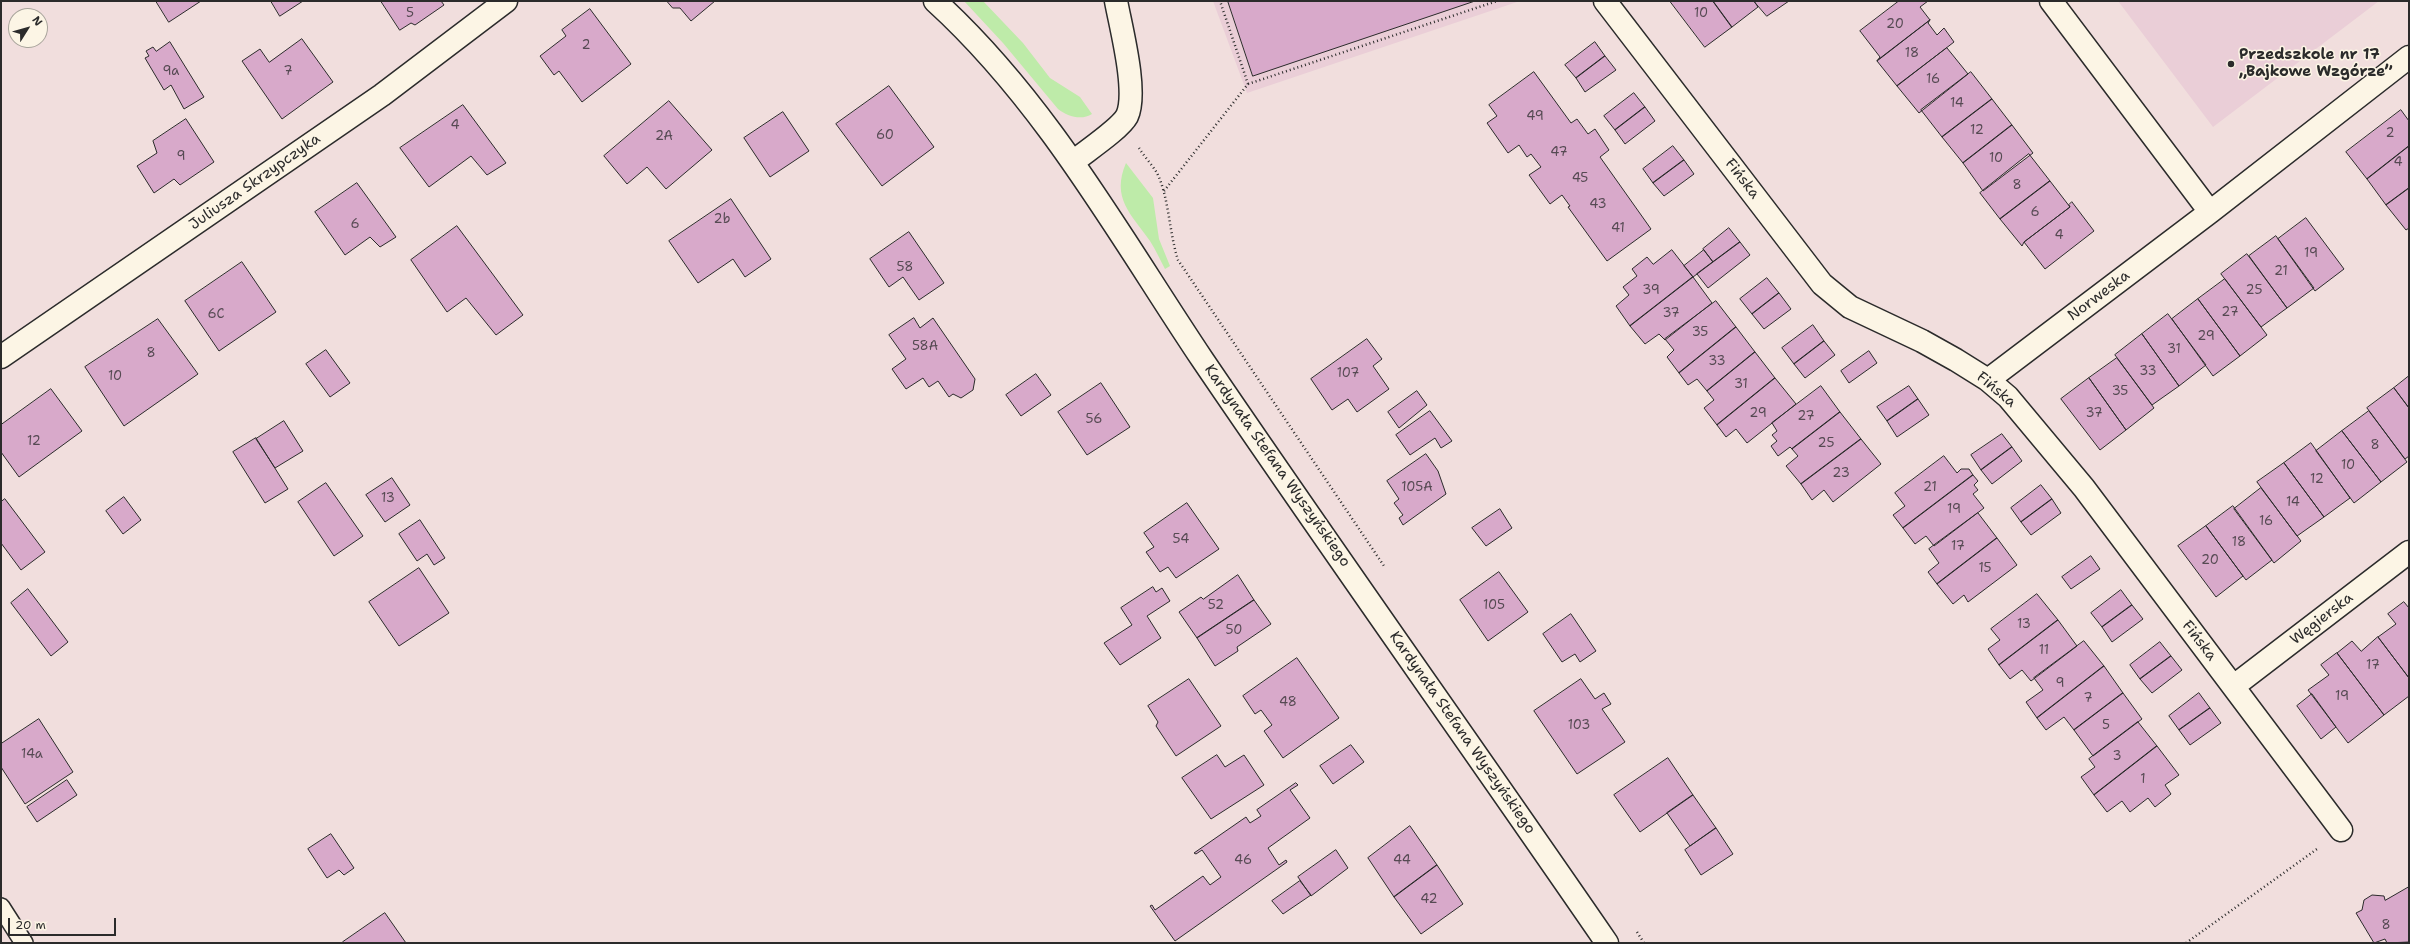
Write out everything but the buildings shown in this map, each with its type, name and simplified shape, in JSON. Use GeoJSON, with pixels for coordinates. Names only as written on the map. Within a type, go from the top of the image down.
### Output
{"type":"FeatureCollection","features":[{"type":"Feature","properties":{"kind":"street","name":"Juliusza Skrzypczyka"},"geometry":{"type":"LineString","coordinates":[[1,357],[382,95],[506,1]]}},
{"type":"Feature","properties":{"kind":"street","name":"Kardynała Stefana Wyszyńskiego"},"geometry":{"type":"LineString","coordinates":[[935,1],[1005,72],[1073,162],[1203,360],[1607,943]]}},
{"type":"Feature","properties":{"kind":"street"},"geometry":{"type":"LineString","coordinates":[[1073,162],[1121,124],[1129,109],[1131,93],[1116,1]]}},
{"type":"Feature","properties":{"kind":"street","name":"Fińska"},"geometry":{"type":"LineString","coordinates":[[1605,1],[1822,284],[1850,307],[1922,341],[1988,380],[2012,402],[2069,470],[2234,686],[2341,830]]}},
{"type":"Feature","properties":{"kind":"street"},"geometry":{"type":"LineString","coordinates":[[2051,1],[2210,212]]}},
{"type":"Feature","properties":{"kind":"street","name":"Norweska"},"geometry":{"type":"LineString","coordinates":[[1988,380],[2210,212],[2409,57]]}},
{"type":"Feature","properties":{"kind":"street","name":"Węgierska"},"geometry":{"type":"LineString","coordinates":[[2234,686],[2409,552]]}},
{"type":"Feature","properties":{"kind":"lane"},"geometry":{"type":"LineString","coordinates":[[1,908],[24,943]]}},
{"type":"Feature","properties":{"kind":"path"},"geometry":{"type":"LineString","coordinates":[[1220,1],[1248,84]]}},
{"type":"Feature","properties":{"kind":"path"},"geometry":{"type":"LineString","coordinates":[[1163,191],[1248,84],[1497,1]]}},
{"type":"Feature","properties":{"kind":"path"},"geometry":{"type":"LineString","coordinates":[[1134,142],[1156,173],[1163,191],[1171,239],[1178,260],[1385,567]]}},
{"type":"Feature","properties":{"kind":"path"},"geometry":{"type":"LineString","coordinates":[[2186,943],[2341,830]]}},
{"type":"Feature","properties":{"kind":"shaded area"},"geometry":{"type":"Polygon","coordinates":[[[1213,1],[1520,1],[1247,93],[1213,1]]]}},
{"type":"Feature","properties":{"kind":"shaded area","name":"Przedszkole nr 17 „Bajkowe Wzgórze”"},"geometry":{"type":"Polygon","coordinates":[[[2118,1],[2379,1],[2213,127],[2118,1]]]}},
{"type":"Feature","properties":{"kind":"green space"},"geometry":{"type":"Polygon","coordinates":[[[964,1],[983,1],[1023,43],[1050,78],[1080,97],[1092,114],[1083,117],[1074,117],[1058,109],[1003,43],[964,1]]]}},
{"type":"Feature","properties":{"kind":"green space"},"geometry":{"type":"Polygon","coordinates":[[[1126,163],[1153,198],[1159,239],[1170,266],[1165,269],[1152,244],[1125,205],[1121,186],[1122,175],[1126,163]]]}},
{"type":"Feature","properties":{"kind":"place","name":"Przedszkole nr 17 „Bajkowe Wzgórze”"},"geometry":{"type":"Point","coordinates":[2231,64]}}]}
